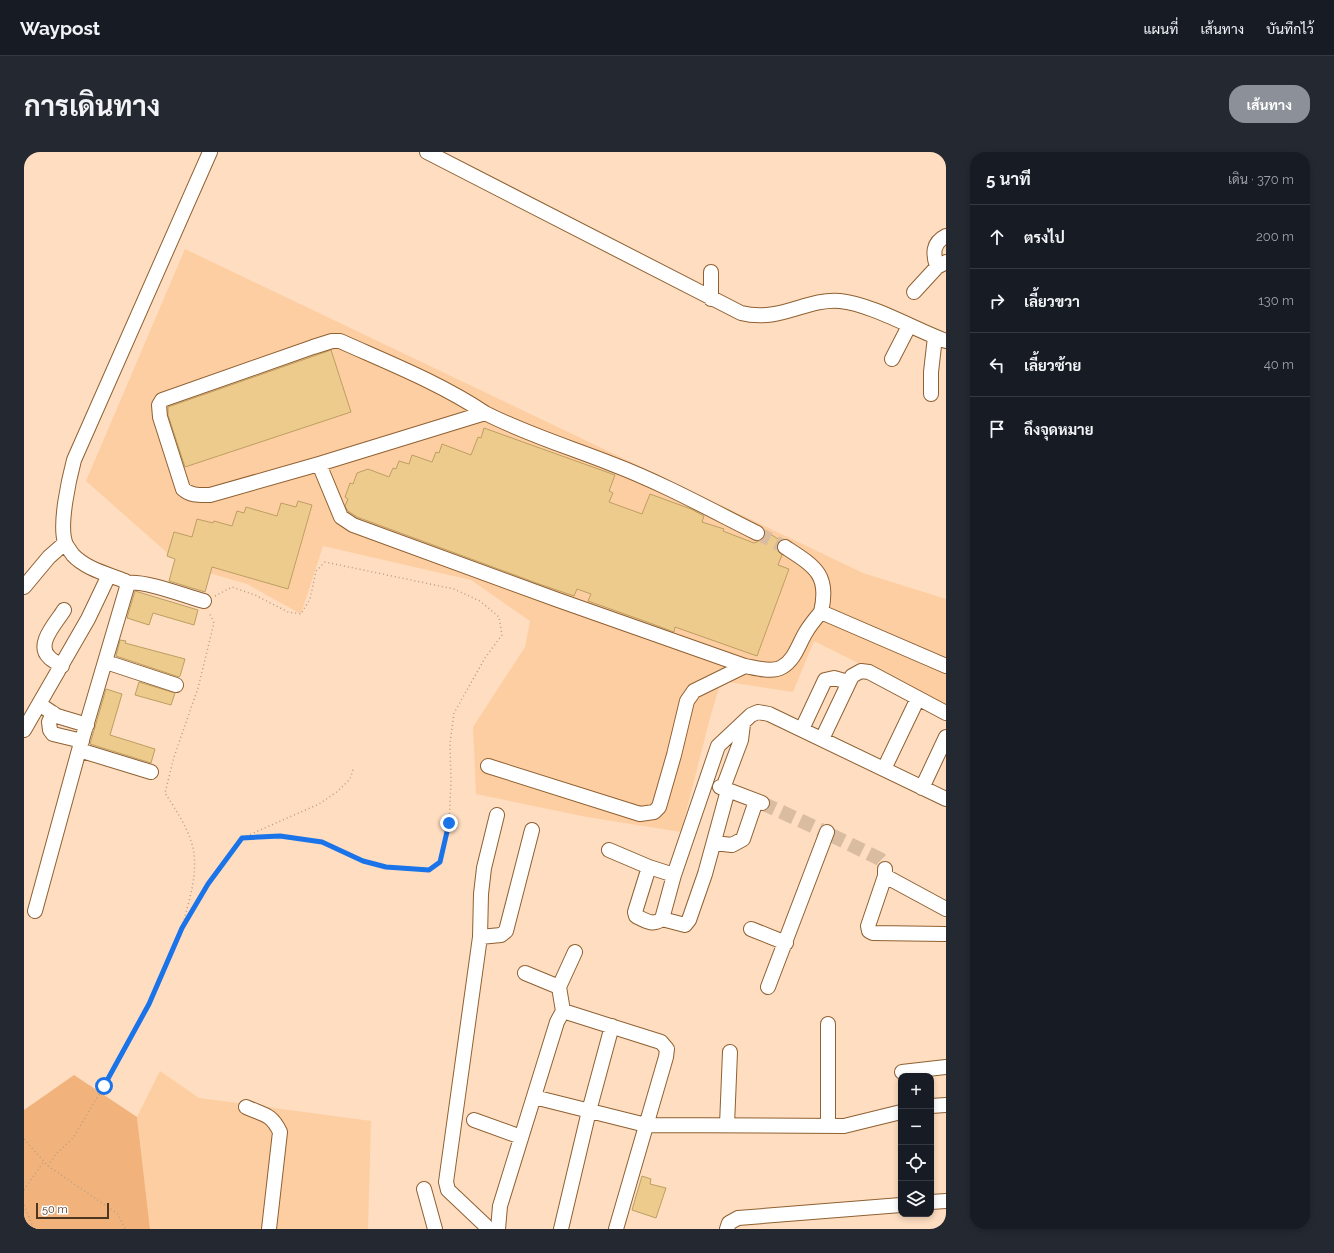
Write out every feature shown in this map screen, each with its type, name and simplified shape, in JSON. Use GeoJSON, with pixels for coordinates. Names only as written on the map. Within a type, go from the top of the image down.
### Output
{"type":"FeatureCollection","features":[{"type":"Feature","properties":{"kind":"street"},"geometry":{"type":"LineString","coordinates":[[204,601],[149,585],[133,582],[127,583],[83,563],[73,555],[65,542],[66,499],[74,460],[210,152]]}},
{"type":"Feature","properties":{"kind":"street"},"geometry":{"type":"LineString","coordinates":[[427,152],[741,313],[754,316],[769,316],[825,302],[839,301],[853,304],[941,339],[931,372],[931,394]]}},
{"type":"Feature","properties":{"kind":"street"},"geometry":{"type":"LineString","coordinates":[[914,292],[942,265],[934,252],[936,244],[946,236]]}},
{"type":"Feature","properties":{"kind":"street"},"geometry":{"type":"LineString","coordinates":[[712,272],[712,299]]}},
{"type":"Feature","properties":{"kind":"street"},"geometry":{"type":"LineString","coordinates":[[892,359],[909,326]]}},
{"type":"Feature","properties":{"kind":"street"},"geometry":{"type":"LineString","coordinates":[[485,413],[319,464],[210,494],[188,493],[183,489],[160,417],[160,402],[314,347],[332,341],[340,341],[439,387],[513,427],[620,467],[757,533]]}},
{"type":"Feature","properties":{"kind":"street"},"geometry":{"type":"LineString","coordinates":[[319,464],[341,518],[353,525],[745,666],[770,669],[781,668],[796,652],[806,630],[821,612],[825,596],[824,586],[818,575],[810,563],[785,547]]}},
{"type":"Feature","properties":{"kind":"street"},"geometry":{"type":"LineString","coordinates":[[24,588],[49,556],[65,542]]}},
{"type":"Feature","properties":{"kind":"street"},"geometry":{"type":"LineString","coordinates":[[24,730],[62,666],[109,575]]}},
{"type":"Feature","properties":{"kind":"street"},"geometry":{"type":"LineString","coordinates":[[35,911],[80,745],[106,662],[127,583]]}},
{"type":"Feature","properties":{"kind":"street"},"geometry":{"type":"LineString","coordinates":[[62,666],[48,657],[44,649],[45,639],[64,610]]}},
{"type":"Feature","properties":{"kind":"street"},"geometry":{"type":"LineString","coordinates":[[821,612],[946,666]]}},
{"type":"Feature","properties":{"kind":"street"},"geometry":{"type":"LineString","coordinates":[[106,662],[176,685]]}},
{"type":"Feature","properties":{"kind":"street"},"geometry":{"type":"LineString","coordinates":[[488,766],[640,814],[654,812],[659,807],[674,756],[687,701],[694,691],[745,666]]}},
{"type":"Feature","properties":{"kind":"street"},"geometry":{"type":"LineString","coordinates":[[822,739],[848,682],[856,672],[861,670],[869,672],[946,713]]}},
{"type":"Feature","properties":{"kind":"street"},"geometry":{"type":"LineString","coordinates":[[802,730],[825,680],[834,678],[848,682]]}},
{"type":"Feature","properties":{"kind":"street"},"geometry":{"type":"LineString","coordinates":[[884,769],[918,698]]}},
{"type":"Feature","properties":{"kind":"street"},"geometry":{"type":"LineString","coordinates":[[40,704],[53,713],[87,725]]}},
{"type":"Feature","properties":{"kind":"street"},"geometry":{"type":"LineString","coordinates":[[649,867],[636,907],[636,916],[649,923],[659,922],[662,919],[674,875],[718,746],[751,715],[758,712],[769,714],[946,799]]}},
{"type":"Feature","properties":{"kind":"street"},"geometry":{"type":"LineString","coordinates":[[53,713],[49,722],[50,730],[53,734],[151,772]]}},
{"type":"Feature","properties":{"kind":"street"},"geometry":{"type":"LineString","coordinates":[[662,919],[679,925],[684,925],[689,920],[714,842],[725,789],[741,740],[742,724]]}},
{"type":"Feature","properties":{"kind":"street"},"geometry":{"type":"LineString","coordinates":[[922,788],[946,737]]}},
{"type":"Feature","properties":{"kind":"street"},"geometry":{"type":"LineString","coordinates":[[705,781],[759,802],[742,839],[732,845],[714,842]]}},
{"type":"Feature","properties":{"kind":"street"},"geometry":{"type":"LineString","coordinates":[[486,1229],[485,1224],[448,1190],[446,1182],[480,937],[481,894],[484,868],[497,815]]}},
{"type":"Feature","properties":{"kind":"street"},"geometry":{"type":"LineString","coordinates":[[480,937],[501,936],[506,932],[532,830]]}},
{"type":"Feature","properties":{"kind":"street"},"geometry":{"type":"LineString","coordinates":[[768,987],[786,943],[826,832]]}},
{"type":"Feature","properties":{"kind":"street"},"geometry":{"type":"LineString","coordinates":[[609,850],[649,867],[674,875]]}},
{"type":"Feature","properties":{"kind":"street"},"geometry":{"type":"LineString","coordinates":[[946,909],[885,873],[868,926],[869,931],[873,933],[946,934]]}},
{"type":"Feature","properties":{"kind":"street"},"geometry":{"type":"LineString","coordinates":[[751,929],[786,943]]}},
{"type":"Feature","properties":{"kind":"street"},"geometry":{"type":"LineString","coordinates":[[498,1229],[500,1206],[557,1022],[562,1011],[559,987],[575,952]]}},
{"type":"Feature","properties":{"kind":"street"},"geometry":{"type":"LineString","coordinates":[[525,973],[559,987]]}},
{"type":"Feature","properties":{"kind":"street"},"geometry":{"type":"LineString","coordinates":[[562,1011],[661,1042],[667,1049],[666,1057],[616,1229]]}},
{"type":"Feature","properties":{"kind":"street"},"geometry":{"type":"LineString","coordinates":[[828,1024],[828,1126]]}},
{"type":"Feature","properties":{"kind":"street"},"geometry":{"type":"LineString","coordinates":[[561,1229],[588,1111],[612,1026]]}},
{"type":"Feature","properties":{"kind":"street"},"geometry":{"type":"LineString","coordinates":[[727,1125],[730,1052]]}},
{"type":"Feature","properties":{"kind":"street"},"geometry":{"type":"LineString","coordinates":[[902,1072],[946,1067]]}},
{"type":"Feature","properties":{"kind":"street"},"geometry":{"type":"LineString","coordinates":[[534,1097],[646,1124],[844,1126],[898,1113]]}},
{"type":"Feature","properties":{"kind":"street"},"geometry":{"type":"LineString","coordinates":[[934,1106],[946,1105]]}},
{"type":"Feature","properties":{"kind":"street"},"geometry":{"type":"LineString","coordinates":[[246,1107],[269,1115],[275,1122],[280,1132],[269,1229]]}},
{"type":"Feature","properties":{"kind":"street"},"geometry":{"type":"LineString","coordinates":[[474,1120],[521,1137]]}},
{"type":"Feature","properties":{"kind":"street"},"geometry":{"type":"LineString","coordinates":[[424,1189],[435,1229]]}},
{"type":"Feature","properties":{"kind":"street"},"geometry":{"type":"LineString","coordinates":[[934,1202],[946,1201]]}},
{"type":"Feature","properties":{"kind":"street"},"geometry":{"type":"LineString","coordinates":[[727,1229],[729,1223],[738,1218],[898,1205]]}},
{"type":"Feature","properties":{"kind":"path"},"geometry":{"type":"LineString","coordinates":[[182,928],[192,890],[194,854],[182,819],[165,793],[174,757],[198,688],[214,623],[204,601],[232,587],[255,595],[288,612],[301,614],[310,599],[316,571],[325,562],[454,589],[480,602],[500,617],[502,635],[485,658],[454,713],[450,743],[452,781],[449,823],[440,862],[429,870],[386,867],[363,861],[322,842],[280,836],[242,838]]}},
{"type":"Feature","properties":{"kind":"path"},"geometry":{"type":"LineString","coordinates":[[48,1166],[56,1154],[73,1138],[104,1086],[149,1004],[182,928],[208,884],[242,838],[319,804],[338,791],[350,779],[354,767]]}},
{"type":"Feature","properties":{"kind":"path"},"geometry":{"type":"LineString","coordinates":[[24,1139],[48,1166],[118,1214],[125,1229]]}},
{"type":"Feature","properties":{"kind":"path"},"geometry":{"type":"LineString","coordinates":[[24,1190],[44,1161]]}},
{"type":"Feature","properties":{"kind":"path"},"geometry":{"type":"LineString","coordinates":[[24,1205],[34,1229]]}},
{"type":"Feature","properties":{"kind":"shaded area"},"geometry":{"type":"Polygon","coordinates":[[[185,249],[863,573],[946,599],[946,707],[814,641],[793,692],[721,681],[681,832],[587,817],[476,794],[473,727],[525,647],[530,621],[471,580],[323,546],[301,614],[247,584],[181,565],[86,481],[185,249]]]}},
{"type":"Feature","properties":{"kind":"shaded area"},"geometry":{"type":"Polygon","coordinates":[[[160,1071],[199,1098],[371,1121],[368,1229],[150,1229],[137,1117],[160,1071]]]}},
{"type":"Feature","properties":{"kind":"shaded area"},"geometry":{"type":"Polygon","coordinates":[[[74,1075],[137,1117],[150,1229],[24,1229],[24,1110],[74,1075]]]}},
{"type":"Feature","properties":{"kind":"building"},"geometry":{"type":"Polygon","coordinates":[[[331,350],[351,412],[185,467],[168,415],[168,407],[331,350]]]}},
{"type":"Feature","properties":{"kind":"building"},"geometry":{"type":"Polygon","coordinates":[[[484,428],[615,475],[609,491],[613,493],[609,502],[642,514],[650,494],[691,509],[704,516],[702,522],[724,529],[723,531],[754,543],[762,540],[765,536],[765,531],[780,540],[777,546],[778,551],[782,555],[778,565],[789,569],[757,656],[675,627],[674,632],[588,601],[591,594],[577,589],[574,596],[539,584],[357,517],[348,511],[345,506],[348,499],[345,497],[350,483],[353,484],[357,473],[368,469],[389,477],[393,468],[396,469],[399,461],[409,464],[412,455],[432,462],[436,452],[439,453],[442,444],[471,455],[478,437],[481,438],[484,428]]]}},
{"type":"Feature","properties":{"kind":"building"},"geometry":{"type":"Polygon","coordinates":[[[298,501],[312,505],[288,589],[212,567],[205,592],[169,581],[175,559],[167,556],[174,532],[192,537],[197,519],[213,523],[214,521],[232,526],[237,511],[244,513],[246,507],[277,516],[281,503],[296,507],[298,501]]]}},
{"type":"Feature","properties":{"kind":"building"},"geometry":{"type":"Polygon","coordinates":[[[135,591],[198,610],[194,625],[153,613],[149,625],[127,618],[135,591]]]}},
{"type":"Feature","properties":{"kind":"building"},"geometry":{"type":"Polygon","coordinates":[[[120,640],[126,641],[125,643],[185,659],[180,676],[179,677],[116,656],[120,640]]]}},
{"type":"Feature","properties":{"kind":"building"},"geometry":{"type":"Polygon","coordinates":[[[139,682],[175,693],[171,705],[135,695],[139,682]]]}},
{"type":"Feature","properties":{"kind":"building"},"geometry":{"type":"Polygon","coordinates":[[[106,689],[122,694],[110,735],[155,749],[151,763],[90,744],[106,689]]]}},
{"type":"Feature","properties":{"kind":"building"},"geometry":{"type":"Polygon","coordinates":[[[642,1176],[651,1179],[650,1184],[666,1188],[656,1218],[632,1210],[642,1176]]]}},
{"type":"Feature","properties":{"kind":"tunnel"},"geometry":{"type":"LineString","coordinates":[[757,533],[785,547]]}},
{"type":"Feature","properties":{"kind":"tunnel"},"geometry":{"type":"LineString","coordinates":[[762,803],[821,830]]}},
{"type":"Feature","properties":{"kind":"tunnel"},"geometry":{"type":"LineString","coordinates":[[831,835],[880,859],[884,863],[885,869]]}},
{"type":"Feature","properties":{"kind":"route"},"geometry":{"type":"LineString","coordinates":[[104,1086],[149,1004],[182,928],[208,884],[242,838],[280,836],[322,842],[363,861],[386,867],[429,870],[440,862],[449,823]]}}]}
